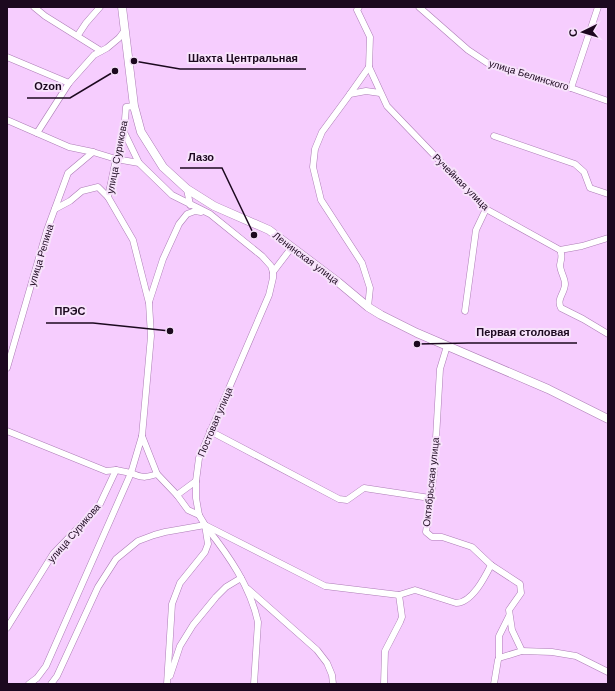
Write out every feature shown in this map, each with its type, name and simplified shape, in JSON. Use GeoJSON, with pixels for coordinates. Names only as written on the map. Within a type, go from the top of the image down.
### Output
{"type":"FeatureCollection","features":[{"type":"Feature","properties":{"kind":"main road"},"geometry":{"type":"LineString","coordinates":[[122,7],[134,106],[141,132],[163,167],[212,210]]}},
{"type":"Feature","properties":{"kind":"main road","name":"Ленинская улица"},"geometry":{"type":"LineString","coordinates":[[212,210],[269,230],[338,282],[368,307],[417,333],[548,389],[608,419]]}},
{"type":"Feature","properties":{"kind":"street"},"geometry":{"type":"LineString","coordinates":[[34,7],[45,16],[101,51]]}},
{"type":"Feature","properties":{"kind":"street"},"geometry":{"type":"LineString","coordinates":[[78,36],[86,23],[100,7]]}},
{"type":"Feature","properties":{"kind":"street","name":"Ручейная улица"},"geometry":{"type":"LineString","coordinates":[[359,7],[358,10],[370,37],[369,67],[387,106],[486,210],[560,250]]}},
{"type":"Feature","properties":{"kind":"street","name":"улица Белинского"},"geometry":{"type":"LineString","coordinates":[[419,7],[468,50],[489,64],[571,88],[608,101]]}},
{"type":"Feature","properties":{"kind":"street"},"geometry":{"type":"LineString","coordinates":[[571,88],[598,7]]}},
{"type":"Feature","properties":{"kind":"street"},"geometry":{"type":"LineString","coordinates":[[37,133],[69,83],[94,55],[107,48],[119,38],[125,30]]}},
{"type":"Feature","properties":{"kind":"street"},"geometry":{"type":"LineString","coordinates":[[7,57],[69,83]]}},
{"type":"Feature","properties":{"kind":"street"},"geometry":{"type":"LineString","coordinates":[[368,307],[370,288],[362,263],[321,200],[313,167],[315,149],[322,132],[369,67]]}},
{"type":"Feature","properties":{"kind":"street"},"geometry":{"type":"LineString","coordinates":[[350,94],[366,91],[380,93]]}},
{"type":"Feature","properties":{"kind":"street","name":"улица Сурикова"},"geometry":{"type":"LineString","coordinates":[[29,684],[37,678],[46,666],[131,473],[142,436],[151,336],[149,302],[133,240],[108,197],[116,159],[124,132],[126,107],[134,106]]}},
{"type":"Feature","properties":{"kind":"street"},"geometry":{"type":"LineString","coordinates":[[7,120],[69,147],[116,159],[139,163]]}},
{"type":"Feature","properties":{"kind":"street"},"geometry":{"type":"LineString","coordinates":[[124,132],[139,163]]}},
{"type":"Feature","properties":{"kind":"street"},"geometry":{"type":"LineString","coordinates":[[494,136],[575,164],[584,172],[590,188],[608,194]]}},
{"type":"Feature","properties":{"kind":"street","name":"улица Репина"},"geometry":{"type":"LineString","coordinates":[[7,368],[10,348],[47,230],[68,173],[93,152]]}},
{"type":"Feature","properties":{"kind":"street","name":"Ленинская улица"},"geometry":{"type":"LineString","coordinates":[[139,163],[172,195],[190,205],[212,210]]}},
{"type":"Feature","properties":{"kind":"street"},"geometry":{"type":"LineString","coordinates":[[55,209],[70,201],[82,191],[98,187],[108,197]]}},
{"type":"Feature","properties":{"kind":"street"},"geometry":{"type":"LineString","coordinates":[[187,189],[190,205]]}},
{"type":"Feature","properties":{"kind":"street"},"geometry":{"type":"LineString","coordinates":[[212,210],[262,256],[271,266],[273,272]]}},
{"type":"Feature","properties":{"kind":"street","name":"улица Сурикова"},"geometry":{"type":"LineString","coordinates":[[149,302],[163,259],[179,224],[187,214],[195,211],[212,210]]}},
{"type":"Feature","properties":{"kind":"street"},"geometry":{"type":"LineString","coordinates":[[465,311],[476,230],[486,210]]}},
{"type":"Feature","properties":{"kind":"street"},"geometry":{"type":"LineString","coordinates":[[608,238],[582,246],[560,250],[562,258],[560,267],[565,283],[559,301],[560,308],[583,319],[608,334]]}},
{"type":"Feature","properties":{"kind":"street"},"geometry":{"type":"LineString","coordinates":[[273,272],[292,247]]}},
{"type":"Feature","properties":{"kind":"street","name":"Постовая улица"},"geometry":{"type":"LineString","coordinates":[[167,684],[172,604],[180,583],[206,552],[208,544],[204,525],[199,515],[196,498],[196,481],[199,458],[269,295],[273,272]]}},
{"type":"Feature","properties":{"kind":"street","name":"Октябрьская улица"},"geometry":{"type":"LineString","coordinates":[[447,346],[440,369],[434,473],[426,532],[432,537],[442,537],[472,547],[491,565],[520,584],[521,593],[509,610],[509,616]]}},
{"type":"Feature","properties":{"kind":"street"},"geometry":{"type":"LineString","coordinates":[[7,431],[106,471],[116,470],[142,477],[157,474]]}},
{"type":"Feature","properties":{"kind":"street"},"geometry":{"type":"LineString","coordinates":[[210,431],[339,499],[347,500],[364,488],[430,498]]}},
{"type":"Feature","properties":{"kind":"street"},"geometry":{"type":"LineString","coordinates":[[142,436],[157,474],[177,495],[188,510],[199,515]]}},
{"type":"Feature","properties":{"kind":"street","name":"улица Сурикова"},"geometry":{"type":"LineString","coordinates":[[7,628],[53,554],[99,506],[116,470]]}},
{"type":"Feature","properties":{"kind":"street"},"geometry":{"type":"LineString","coordinates":[[177,495],[196,481]]}},
{"type":"Feature","properties":{"kind":"street"},"geometry":{"type":"LineString","coordinates":[[51,684],[57,676],[98,586],[116,560],[138,541],[154,535],[204,525],[325,586],[399,595],[415,590],[456,603],[461,603],[472,595],[485,577],[491,565]]}},
{"type":"Feature","properties":{"kind":"street"},"geometry":{"type":"LineString","coordinates":[[204,525],[229,557],[247,588],[258,622],[254,684]]}},
{"type":"Feature","properties":{"kind":"street","name":"Постовая улица"},"geometry":{"type":"LineString","coordinates":[[168,677],[170,676],[180,646],[193,625],[226,587],[241,578]]}},
{"type":"Feature","properties":{"kind":"street"},"geometry":{"type":"LineString","coordinates":[[247,588],[317,650],[327,663],[332,675],[333,684]]}},
{"type":"Feature","properties":{"kind":"street"},"geometry":{"type":"LineString","coordinates":[[384,684],[385,651],[402,616],[399,595]]}},
{"type":"Feature","properties":{"kind":"street"},"geometry":{"type":"LineString","coordinates":[[509,616],[512,630],[522,651]]}},
{"type":"Feature","properties":{"kind":"street"},"geometry":{"type":"LineString","coordinates":[[494,684],[499,658],[499,636],[509,616]]}},
{"type":"Feature","properties":{"kind":"street"},"geometry":{"type":"LineString","coordinates":[[499,658],[522,651],[552,652],[576,656],[608,672]]}},
{"type":"Feature","properties":{"kind":"place","name":"Шахта Центральная"},"geometry":{"type":"Point","coordinates":[134,61]}},
{"type":"Feature","properties":{"kind":"place","name":"Ozon"},"geometry":{"type":"Point","coordinates":[115,71]}},
{"type":"Feature","properties":{"kind":"place","name":"Лазо"},"geometry":{"type":"Point","coordinates":[254,235]}},
{"type":"Feature","properties":{"kind":"place","name":"ПРЭС"},"geometry":{"type":"Point","coordinates":[170,331]}},
{"type":"Feature","properties":{"kind":"place","name":"Первая столовая"},"geometry":{"type":"Point","coordinates":[417,344]}}]}
